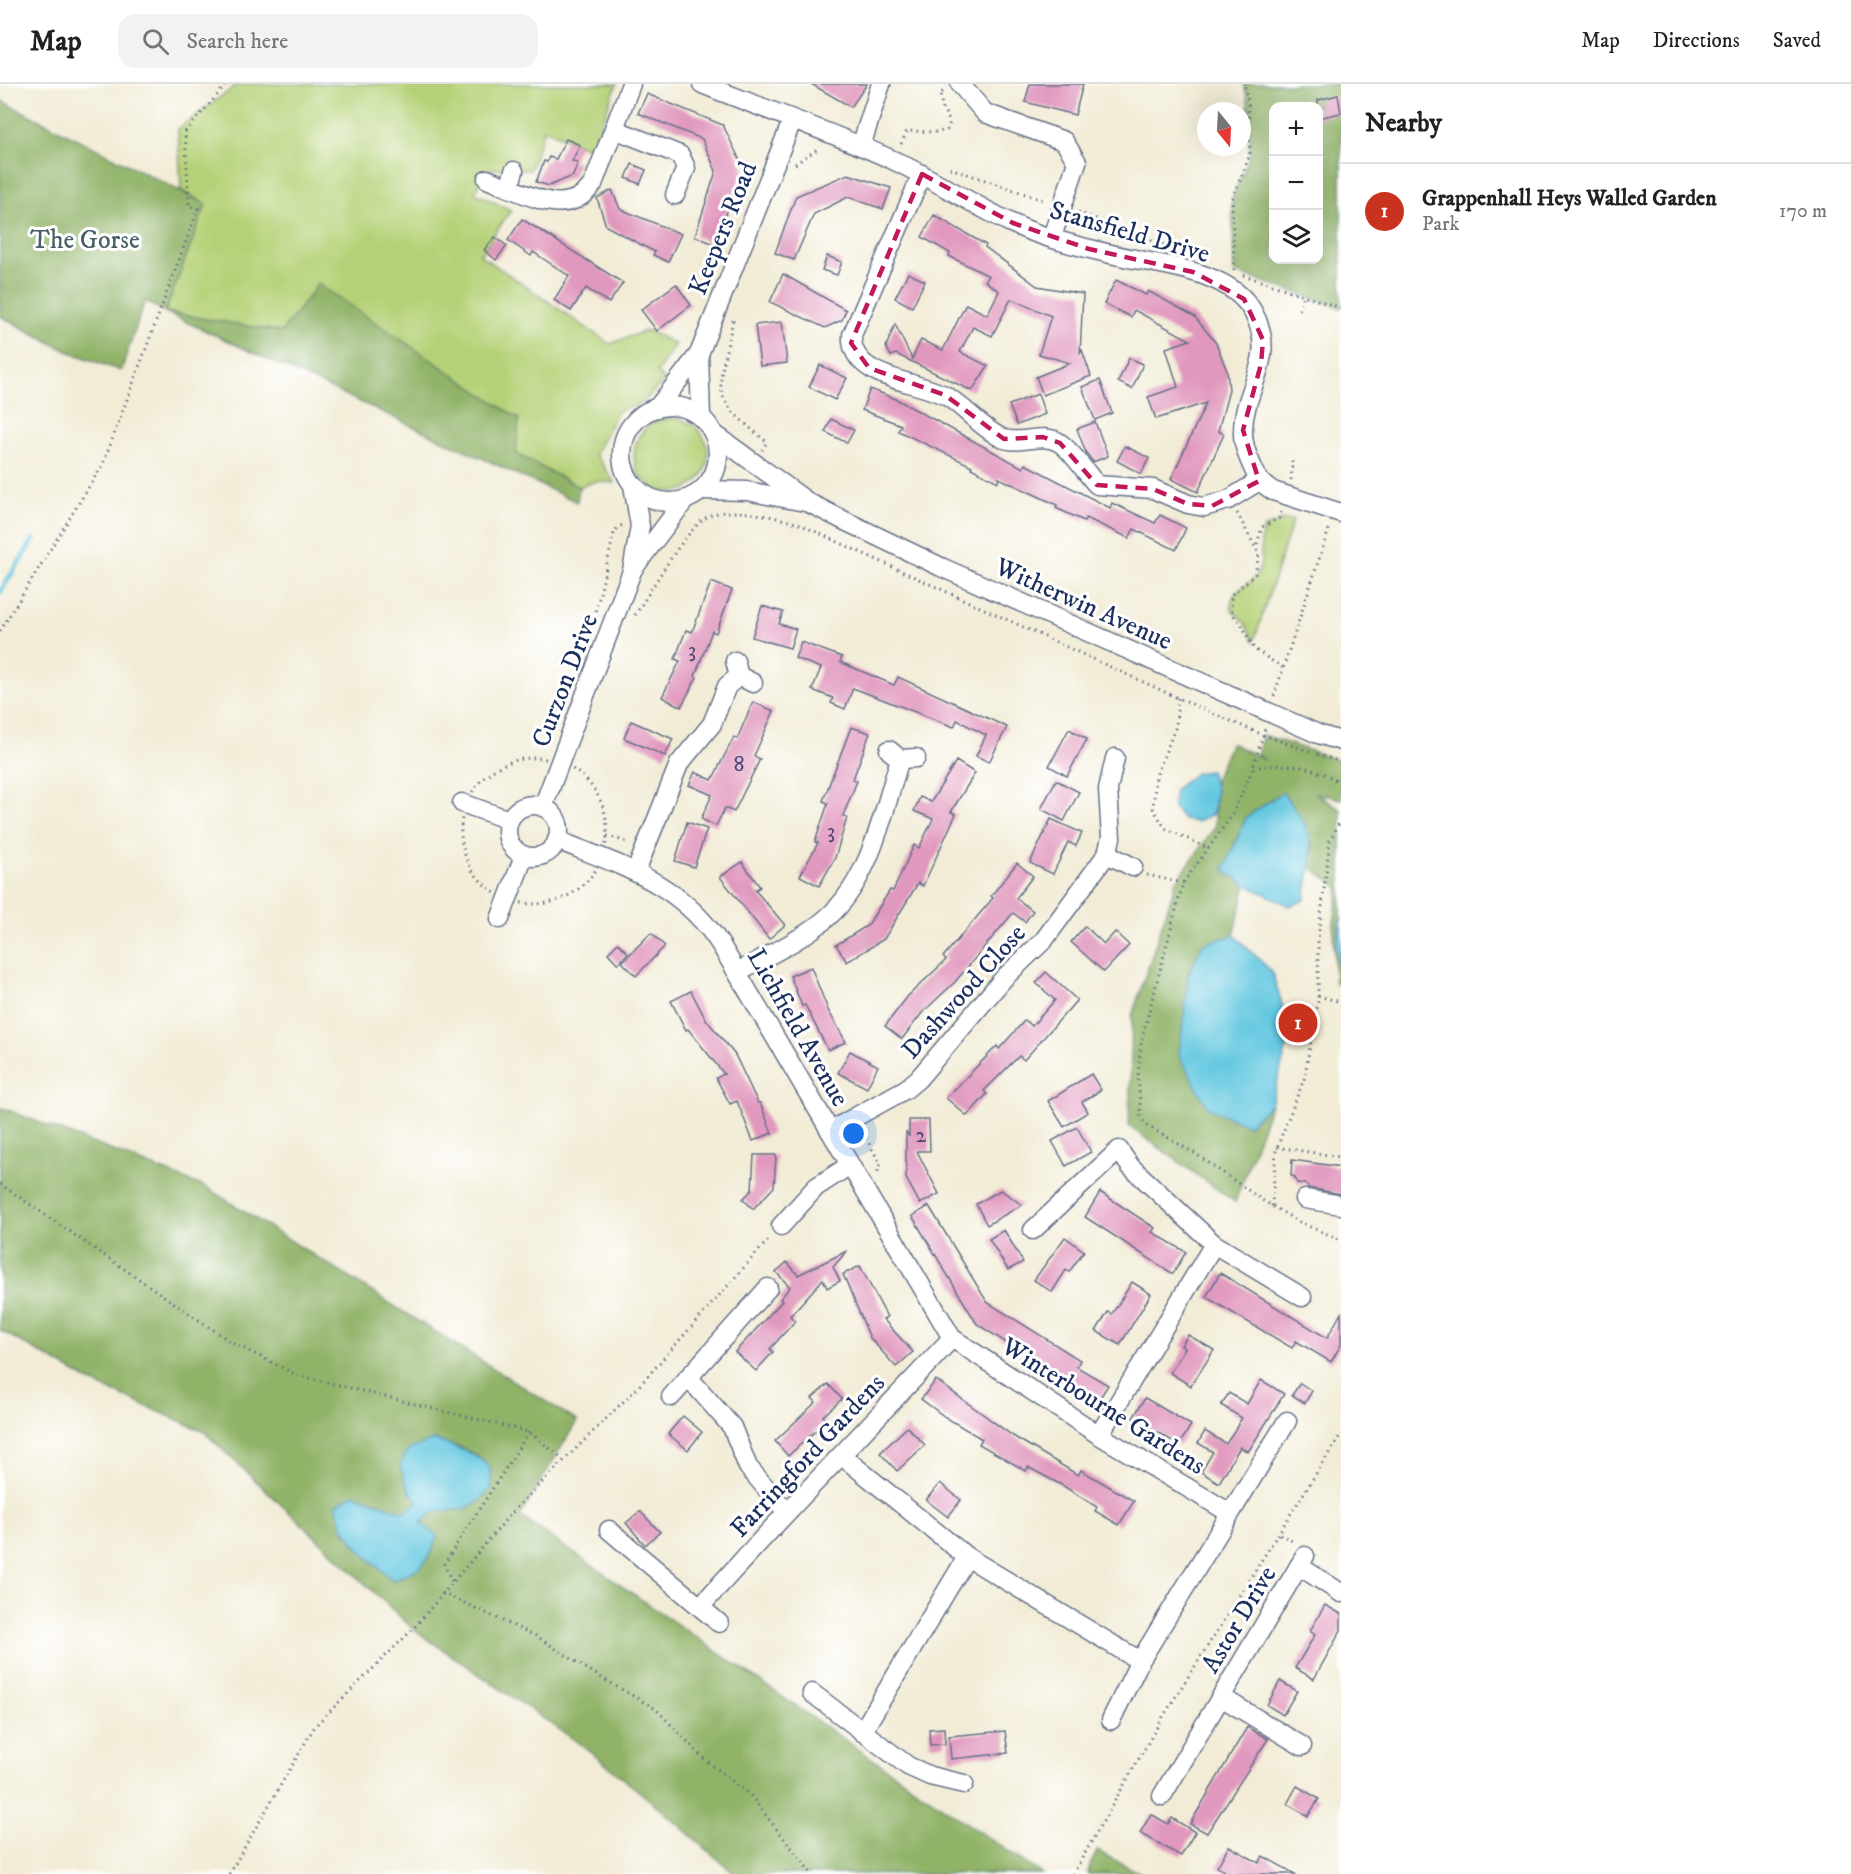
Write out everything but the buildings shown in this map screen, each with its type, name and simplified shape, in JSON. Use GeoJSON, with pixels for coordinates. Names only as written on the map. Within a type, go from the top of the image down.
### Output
{"type":"FeatureCollection","features":[{"type":"Feature","properties":{"kind":"street"},"geometry":{"type":"LineString","coordinates":[[487,179],[511,179],[549,202],[561,204],[580,197],[593,184],[631,84]]}},
{"type":"Feature","properties":{"kind":"street","name":"Stansfield Drive"},"geometry":{"type":"LineString","coordinates":[[702,84],[728,89],[792,121],[861,146],[922,174],[1013,223],[1089,249],[1166,264],[1193,272],[1228,287],[1244,299],[1257,320],[1263,340],[1262,364],[1243,430],[1245,448],[1259,481]]}},
{"type":"Feature","properties":{"kind":"street"},"geometry":{"type":"LineString","coordinates":[[861,146],[881,84]]}},
{"type":"Feature","properties":{"kind":"street"},"geometry":{"type":"LineString","coordinates":[[953,87],[984,113],[1064,141],[1077,162],[1052,237]]}},
{"type":"Feature","properties":{"kind":"street","name":"Keepers Road"},"geometry":{"type":"LineString","coordinates":[[699,354],[792,121]]}},
{"type":"Feature","properties":{"kind":"street"},"geometry":{"type":"LineString","coordinates":[[614,129],[680,155],[686,168],[675,195]]}},
{"type":"Feature","properties":{"kind":"street"},"geometry":{"type":"LineString","coordinates":[[922,174],[855,326],[852,343],[862,362],[881,375],[922,385],[945,395],[1004,439],[1043,437],[1060,443],[1096,485],[1153,489],[1188,504],[1204,507],[1228,500],[1259,481],[1273,491],[1341,513]]}},
{"type":"Feature","properties":{"kind":"street"},"geometry":{"type":"LineString","coordinates":[[657,408],[699,354]]}},
{"type":"Feature","properties":{"kind":"street"},"geometry":{"type":"LineString","coordinates":[[699,354],[701,417]]}},
{"type":"Feature","properties":{"kind":"street"},"geometry":{"type":"LineString","coordinates":[[632,571],[640,526],[633,485],[625,471],[622,456],[624,440],[631,426],[642,415],[657,408],[672,406],[688,409],[701,417],[713,433],[718,448],[717,463],[712,478],[702,490],[685,500],[671,502],[657,500],[633,485]]}},
{"type":"Feature","properties":{"kind":"street","name":"Witherwin Avenue"},"geometry":{"type":"LineString","coordinates":[[713,433],[809,503],[941,567],[1175,672],[1318,734],[1341,741]]}},
{"type":"Feature","properties":{"kind":"street","name":"Witherwin Avenue"},"geometry":{"type":"LineString","coordinates":[[702,490],[747,491],[809,503]]}},
{"type":"Feature","properties":{"kind":"street"},"geometry":{"type":"LineString","coordinates":[[632,571],[685,500]]}},
{"type":"Feature","properties":{"kind":"street","name":"Curzon Drive"},"geometry":{"type":"LineString","coordinates":[[543,807],[632,571]]}},
{"type":"Feature","properties":{"kind":"street"},"geometry":{"type":"LineString","coordinates":[[636,871],[679,764],[712,724],[727,686],[742,673]]}},
{"type":"Feature","properties":{"kind":"street"},"geometry":{"type":"LineString","coordinates":[[736,972],[814,928],[844,900],[857,882],[902,756]]}},
{"type":"Feature","properties":{"kind":"street"},"geometry":{"type":"LineString","coordinates":[[1115,758],[1108,789],[1111,838],[1107,854],[1133,867]]}},
{"type":"Feature","properties":{"kind":"street"},"geometry":{"type":"LineString","coordinates":[[466,804],[509,820]]}},
{"type":"Feature","properties":{"kind":"street"},"geometry":{"type":"LineString","coordinates":[[527,806],[543,807],[549,811],[558,824],[557,840],[547,853],[540,856],[524,856],[516,852],[507,837],[509,820],[513,814],[527,806]]}},
{"type":"Feature","properties":{"kind":"street","name":"Lichfield Avenue"},"geometry":{"type":"LineString","coordinates":[[557,840],[636,871],[678,895],[703,919],[952,1338]]}},
{"type":"Feature","properties":{"kind":"street","name":"Dashwood Close"},"geometry":{"type":"LineString","coordinates":[[830,1131],[906,1089],[918,1079],[1004,978],[1044,940],[1107,854]]}},
{"type":"Feature","properties":{"kind":"street"},"geometry":{"type":"LineString","coordinates":[[500,919],[524,856]]}},
{"type":"Feature","properties":{"kind":"street"},"geometry":{"type":"LineString","coordinates":[[1033,1230],[1119,1150],[1130,1166],[1214,1244],[1302,1297]]}},
{"type":"Feature","properties":{"kind":"street"},"geometry":{"type":"LineString","coordinates":[[781,1226],[816,1187],[850,1165]]}},
{"type":"Feature","properties":{"kind":"street"},"geometry":{"type":"LineString","coordinates":[[1305,1199],[1341,1205]]}},
{"type":"Feature","properties":{"kind":"street"},"geometry":{"type":"LineString","coordinates":[[1099,1435],[1214,1244]]}},
{"type":"Feature","properties":{"kind":"street"},"geometry":{"type":"LineString","coordinates":[[671,1397],[768,1288]]}},
{"type":"Feature","properties":{"kind":"street","name":"Winterbourne Gardens"},"geometry":{"type":"LineString","coordinates":[[952,1338],[1099,1435],[1230,1513]]}},
{"type":"Feature","properties":{"kind":"street","name":"Farringford Gardens"},"geometry":{"type":"LineString","coordinates":[[700,1607],[786,1511],[842,1456],[952,1338]]}},
{"type":"Feature","properties":{"kind":"street"},"geometry":{"type":"LineString","coordinates":[[688,1377],[732,1427],[748,1467],[786,1511]]}},
{"type":"Feature","properties":{"kind":"street"},"geometry":{"type":"LineString","coordinates":[[1111,1720],[1140,1661],[1287,1421]]}},
{"type":"Feature","properties":{"kind":"street"},"geometry":{"type":"LineString","coordinates":[[842,1456],[967,1557],[1140,1661]]}},
{"type":"Feature","properties":{"kind":"street"},"geometry":{"type":"LineString","coordinates":[[609,1530],[719,1623]]}},
{"type":"Feature","properties":{"kind":"street"},"geometry":{"type":"LineString","coordinates":[[862,1732],[967,1557]]}},
{"type":"Feature","properties":{"kind":"street","name":"Astor Drive"},"geometry":{"type":"LineString","coordinates":[[1162,1796],[1302,1561],[1341,1593]]}},
{"type":"Feature","properties":{"kind":"street"},"geometry":{"type":"LineString","coordinates":[[812,1693],[909,1766],[930,1776],[964,1784]]}},
{"type":"Feature","properties":{"kind":"street","name":"Astor Drive"},"geometry":{"type":"LineString","coordinates":[[1221,1697],[1302,1746]]}},
{"type":"Feature","properties":{"kind":"path"},"geometry":{"type":"LineString","coordinates":[[0,631],[103,464],[198,210],[189,206],[185,132],[227,84]]}},
{"type":"Feature","properties":{"kind":"path"},"geometry":{"type":"LineString","coordinates":[[1234,272],[1232,199],[1250,155],[1248,102],[1244,84]]}},
{"type":"Feature","properties":{"kind":"path"},"geometry":{"type":"LineString","coordinates":[[900,151],[901,141],[907,131],[938,132],[950,126],[940,93],[953,87]]}},
{"type":"Feature","properties":{"kind":"path"},"geometry":{"type":"LineString","coordinates":[[943,166],[1052,203]]}},
{"type":"Feature","properties":{"kind":"path"},"geometry":{"type":"LineString","coordinates":[[1074,210],[1170,247]]}},
{"type":"Feature","properties":{"kind":"path"},"geometry":{"type":"LineString","coordinates":[[1223,268],[1341,308]]}},
{"type":"Feature","properties":{"kind":"path"},"geometry":{"type":"LineString","coordinates":[[1299,310],[1303,296]]}},
{"type":"Feature","properties":{"kind":"path"},"geometry":{"type":"LineString","coordinates":[[734,319],[720,382],[722,396],[735,417],[767,442]]}},
{"type":"Feature","properties":{"kind":"path"},"geometry":{"type":"LineString","coordinates":[[1291,484],[1292,461]]}},
{"type":"Feature","properties":{"kind":"path"},"geometry":{"type":"LineString","coordinates":[[1234,508],[1257,546],[1259,554],[1255,574],[1231,595],[1230,608],[1254,649],[1283,668]]}},
{"type":"Feature","properties":{"kind":"path"},"geometry":{"type":"LineString","coordinates":[[1257,546],[1262,527],[1280,518],[1281,512]]}},
{"type":"Feature","properties":{"kind":"path"},"geometry":{"type":"LineString","coordinates":[[632,620],[681,547],[707,517],[730,513],[762,514],[799,524],[1263,735],[1341,762]]}},
{"type":"Feature","properties":{"kind":"path"},"geometry":{"type":"LineString","coordinates":[[595,613],[614,534],[618,527],[625,525]]}},
{"type":"Feature","properties":{"kind":"path"},"geometry":{"type":"LineString","coordinates":[[1274,700],[1329,528]]}},
{"type":"Feature","properties":{"kind":"path"},"geometry":{"type":"LineString","coordinates":[[1178,698],[1176,726],[1156,776],[1153,808],[1165,828],[1206,848]]}},
{"type":"Feature","properties":{"kind":"path"},"geometry":{"type":"LineString","coordinates":[[1266,724],[1252,768],[1231,817],[1206,848],[1183,883],[1141,1042],[1138,1076],[1141,1117],[1146,1125],[1196,1154],[1226,1177],[1272,1206],[1299,1222],[1341,1240]]}},
{"type":"Feature","properties":{"kind":"path"},"geometry":{"type":"LineString","coordinates":[[497,892],[474,872],[463,852],[460,830],[466,804],[487,775],[504,764],[544,757]]}},
{"type":"Feature","properties":{"kind":"path"},"geometry":{"type":"LineString","coordinates":[[1252,768],[1296,765],[1321,772],[1341,783]]}},
{"type":"Feature","properties":{"kind":"path"},"geometry":{"type":"LineString","coordinates":[[576,770],[596,793],[603,806],[607,837],[605,846]]}},
{"type":"Feature","properties":{"kind":"path"},"geometry":{"type":"LineString","coordinates":[[1272,1206],[1277,1147],[1304,1079],[1318,996],[1318,940],[1330,840],[1341,820]]}},
{"type":"Feature","properties":{"kind":"path"},"geometry":{"type":"LineString","coordinates":[[607,837],[639,844]]}},
{"type":"Feature","properties":{"kind":"path"},"geometry":{"type":"LineString","coordinates":[[1133,867],[1140,874],[1183,883]]}},
{"type":"Feature","properties":{"kind":"path"},"geometry":{"type":"LineString","coordinates":[[518,902],[545,903],[564,898],[580,888],[595,870]]}},
{"type":"Feature","properties":{"kind":"path"},"geometry":{"type":"LineString","coordinates":[[1318,996],[1341,1002]]}},
{"type":"Feature","properties":{"kind":"path"},"geometry":{"type":"LineString","coordinates":[[859,1125],[880,1163],[875,1181]]}},
{"type":"Feature","properties":{"kind":"path"},"geometry":{"type":"LineString","coordinates":[[1277,1147],[1341,1157]]}},
{"type":"Feature","properties":{"kind":"path"},"geometry":{"type":"LineString","coordinates":[[0,1184],[231,1342],[297,1375],[529,1432],[563,1459]]}},
{"type":"Feature","properties":{"kind":"path"},"geometry":{"type":"LineString","coordinates":[[229,1874],[315,1726],[413,1629],[442,1593],[563,1459],[639,1386],[781,1226]]}},
{"type":"Feature","properties":{"kind":"path"},"geometry":{"type":"LineString","coordinates":[[452,1582],[444,1564],[529,1432]]}},
{"type":"Feature","properties":{"kind":"path"},"geometry":{"type":"LineString","coordinates":[[1073,1874],[1161,1720],[1341,1434]]}},
{"type":"Feature","properties":{"kind":"path"},"geometry":{"type":"LineString","coordinates":[[442,1593],[537,1636],[600,1677],[656,1709],[703,1758],[750,1795],[812,1874]]}},
{"type":"Feature","properties":{"kind":"highlighted area"},"geometry":{"type":"Polygon","coordinates":[[[922,174],[1013,223],[1089,249],[1193,272],[1244,299],[1263,340],[1261,364],[1243,430],[1259,481],[1212,506],[1188,504],[1153,489],[1097,485],[1060,443],[1043,437],[1004,439],[945,395],[869,368],[851,343],[922,174]]]}},
{"type":"Feature","properties":{"kind":"green space"},"geometry":{"type":"Polygon","coordinates":[[[238,84],[617,84],[591,149],[544,129],[530,170],[507,168],[485,170],[475,193],[511,210],[480,255],[610,344],[647,330],[675,344],[657,373],[665,380],[642,403],[618,411],[595,454],[615,483],[597,481],[579,487],[516,454],[351,308],[318,284],[282,332],[165,312],[206,204],[179,189],[181,190],[178,129],[238,84]]]}},
{"type":"Feature","properties":{"kind":"green space"},"geometry":{"type":"Polygon","coordinates":[[[1244,84],[1341,84],[1341,308],[1234,272],[1232,199],[1251,156],[1251,102],[1248,102],[1244,84]]]}},
{"type":"Feature","properties":{"kind":"green space","name":"The Gorse"},"geometry":{"type":"Polygon","coordinates":[[[0,100],[206,204],[165,312],[145,301],[121,371],[67,351],[0,316],[0,100]]]}},
{"type":"Feature","properties":{"kind":"green space"},"geometry":{"type":"Polygon","coordinates":[[[318,284],[519,419],[516,454],[579,487],[577,502],[165,312],[282,332],[318,284]]]}},
{"type":"Feature","properties":{"kind":"green space"},"geometry":{"type":"Polygon","coordinates":[[[671,418],[692,424],[702,434],[708,455],[702,476],[692,486],[671,492],[650,486],[640,476],[634,455],[640,434],[650,424],[671,418]]]}},
{"type":"Feature","properties":{"kind":"green space"},"geometry":{"type":"Polygon","coordinates":[[[1282,520],[1293,520],[1254,641],[1244,622],[1232,610],[1231,603],[1236,593],[1253,579],[1260,568],[1261,539],[1264,528],[1282,520]]]}},
{"type":"Feature","properties":{"kind":"green space"},"geometry":{"type":"Polygon","coordinates":[[[1263,735],[1341,761],[1341,799],[1315,793],[1341,810],[1341,918],[1336,944],[1341,984],[1335,983],[1333,931],[1339,887],[1310,867],[1313,846],[1282,792],[1246,818],[1224,869],[1246,885],[1234,935],[1203,944],[1248,1125],[1271,1104],[1235,1202],[1129,1126],[1132,1016],[1176,882],[1215,827],[1215,778],[1231,743],[1265,760],[1257,754],[1263,735]]]}},
{"type":"Feature","properties":{"kind":"green space"},"geometry":{"type":"Polygon","coordinates":[[[0,1107],[207,1188],[577,1421],[520,1516],[1042,1874],[735,1874],[582,1745],[413,1629],[203,1431],[91,1382],[0,1330],[0,1107]],[[433,1440],[408,1450],[408,1489],[419,1502],[404,1513],[354,1494],[341,1527],[364,1554],[393,1580],[421,1523],[433,1512],[463,1509],[478,1456],[459,1447],[433,1440]]]}},
{"type":"Feature","properties":{"kind":"green space"},"geometry":{"type":"Polygon","coordinates":[[[1097,1851],[1142,1874],[1087,1874],[1097,1851]]]}},
{"type":"Feature","properties":{"kind":"water"},"geometry":{"type":"Polygon","coordinates":[[[1210,771],[1216,790],[1213,814],[1197,822],[1184,820],[1173,807],[1175,789],[1196,773],[1210,771]]]}},
{"type":"Feature","properties":{"kind":"water"},"geometry":{"type":"Polygon","coordinates":[[[1282,792],[1302,821],[1311,842],[1305,900],[1290,906],[1246,885],[1224,870],[1246,818],[1282,792]]]}},
{"type":"Feature","properties":{"kind":"water"},"geometry":{"type":"Polygon","coordinates":[[[1341,918],[1341,967],[1338,965],[1336,944],[1341,918]]]}},
{"type":"Feature","properties":{"kind":"water"},"geometry":{"type":"Polygon","coordinates":[[[1234,935],[1272,972],[1282,1004],[1287,1047],[1271,1104],[1248,1125],[1208,1108],[1179,1055],[1189,972],[1203,944],[1234,935]]]}},
{"type":"Feature","properties":{"kind":"water"},"geometry":{"type":"Polygon","coordinates":[[[433,1440],[463,1450],[484,1462],[490,1467],[492,1487],[478,1502],[464,1509],[433,1512],[421,1523],[437,1536],[431,1554],[417,1569],[393,1580],[350,1538],[336,1504],[354,1494],[404,1512],[418,1501],[408,1489],[400,1466],[408,1450],[433,1440]]]}},
{"type":"Feature","properties":{"kind":"waterway"},"geometry":{"type":"LineString","coordinates":[[0,592],[34,539]]}},
{"type":"Feature","properties":{"kind":"place","name":"Grappenhall Heys Walled Garden"},"geometry":{"type":"Point","coordinates":[1298,1023]}}]}
